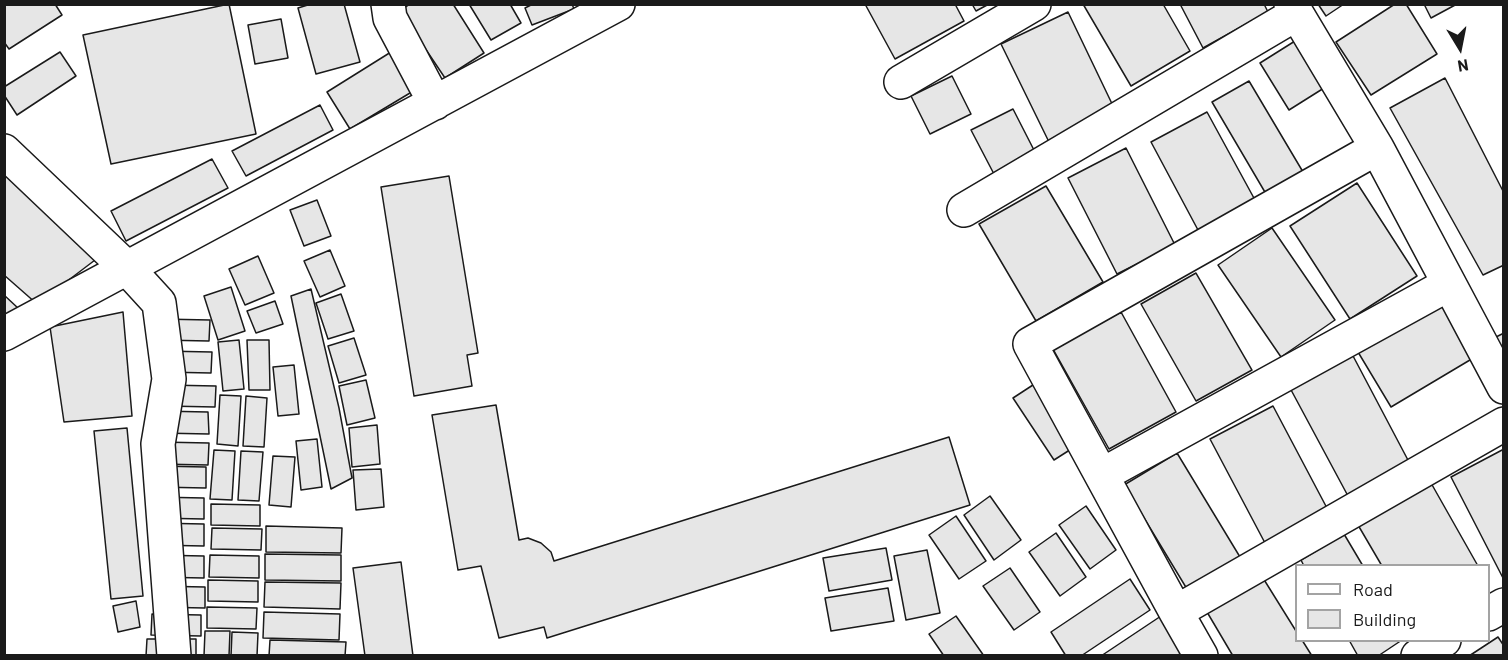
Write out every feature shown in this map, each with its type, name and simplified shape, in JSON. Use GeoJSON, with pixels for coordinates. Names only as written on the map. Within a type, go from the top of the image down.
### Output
{"type":"FeatureCollection","features":[{"type":"Feature","properties":{"kind":"street"},"geometry":{"type":"LineString","coordinates":[[388,4],[390,18],[435,103]]}},
{"type":"Feature","properties":{"kind":"street"},"geometry":{"type":"LineString","coordinates":[[901,82],[1034,4]]}},
{"type":"Feature","properties":{"kind":"street"},"geometry":{"type":"LineString","coordinates":[[4,334],[435,103],[601,9]]}},
{"type":"Feature","properties":{"kind":"street"},"geometry":{"type":"LineString","coordinates":[[964,210],[1293,9],[1377,148],[1503,387]]}},
{"type":"Feature","properties":{"kind":"street"},"geometry":{"type":"LineString","coordinates":[[1201,656],[1030,344],[1377,148]]}},
{"type":"Feature","properties":{"kind":"street"},"geometry":{"type":"LineString","coordinates":[[4,151],[127,268],[159,303],[169,379],[158,444],[174,656]]}},
{"type":"Feature","properties":{"kind":"street"},"geometry":{"type":"LineString","coordinates":[[1102,475],[1449,284]]}},
{"type":"Feature","properties":{"kind":"street"},"geometry":{"type":"LineString","coordinates":[[1176,612],[1503,424]]}},
{"type":"Feature","properties":{"kind":"street"},"geometry":{"type":"LineString","coordinates":[[1490,613],[1503,605]]}},
{"type":"Feature","properties":{"kind":"street"},"geometry":{"type":"LineString","coordinates":[[1418,656],[1441,642]]}},
{"type":"Feature","properties":{"kind":"building"},"geometry":{"type":"Polygon","coordinates":[[[4,4],[55,4],[62,15],[9,49],[4,42],[4,4]]]}},
{"type":"Feature","properties":{"kind":"building"},"geometry":{"type":"Polygon","coordinates":[[[229,4],[256,134],[111,164],[83,35],[229,4]]]}},
{"type":"Feature","properties":{"kind":"building"},"geometry":{"type":"Polygon","coordinates":[[[311,4],[344,4],[360,62],[316,74],[298,8],[311,4]]]}},
{"type":"Feature","properties":{"kind":"building"},"geometry":{"type":"Polygon","coordinates":[[[410,4],[453,4],[484,53],[445,78],[400,11],[410,4]]]}},
{"type":"Feature","properties":{"kind":"building"},"geometry":{"type":"Polygon","coordinates":[[[469,4],[510,4],[521,23],[491,40],[469,4]]]}},
{"type":"Feature","properties":{"kind":"building"},"geometry":{"type":"Polygon","coordinates":[[[533,4],[572,4],[574,9],[532,25],[525,8],[533,4]]]}},
{"type":"Feature","properties":{"kind":"building"},"geometry":{"type":"Polygon","coordinates":[[[865,4],[955,4],[964,21],[895,59],[865,4]]]}},
{"type":"Feature","properties":{"kind":"building"},"geometry":{"type":"Polygon","coordinates":[[[972,4],[989,4],[976,11],[972,4]]]}},
{"type":"Feature","properties":{"kind":"building"},"geometry":{"type":"Polygon","coordinates":[[[1083,4],[1163,4],[1190,51],[1131,86],[1083,4]]]}},
{"type":"Feature","properties":{"kind":"building"},"geometry":{"type":"Polygon","coordinates":[[[1180,4],[1264,4],[1268,12],[1203,48],[1180,4]]]}},
{"type":"Feature","properties":{"kind":"building"},"geometry":{"type":"Polygon","coordinates":[[[1318,4],[1344,4],[1326,16],[1318,4]]]}},
{"type":"Feature","properties":{"kind":"building"},"geometry":{"type":"Polygon","coordinates":[[[1395,4],[1406,4],[1437,54],[1371,95],[1336,42],[1395,4]]]}},
{"type":"Feature","properties":{"kind":"building"},"geometry":{"type":"Polygon","coordinates":[[[1424,4],[1457,4],[1431,18],[1424,4]]]}},
{"type":"Feature","properties":{"kind":"building"},"geometry":{"type":"Polygon","coordinates":[[[1068,12],[1115,110],[1049,142],[1001,44],[1068,12]]]}},
{"type":"Feature","properties":{"kind":"building"},"geometry":{"type":"Polygon","coordinates":[[[281,19],[288,58],[255,64],[248,25],[281,19]]]}},
{"type":"Feature","properties":{"kind":"building"},"geometry":{"type":"Polygon","coordinates":[[[1295,41],[1324,88],[1289,110],[1260,63],[1295,41]]]}},
{"type":"Feature","properties":{"kind":"building"},"geometry":{"type":"Polygon","coordinates":[[[60,52],[76,76],[17,115],[4,95],[4,87],[60,52]]]}},
{"type":"Feature","properties":{"kind":"building"},"geometry":{"type":"Polygon","coordinates":[[[391,52],[415,90],[350,129],[327,92],[391,52]]]}},
{"type":"Feature","properties":{"kind":"building"},"geometry":{"type":"Polygon","coordinates":[[[952,76],[971,114],[930,134],[911,96],[952,76]]]}},
{"type":"Feature","properties":{"kind":"building"},"geometry":{"type":"Polygon","coordinates":[[[1445,78],[1504,193],[1504,265],[1483,275],[1390,108],[1445,78]]]}},
{"type":"Feature","properties":{"kind":"building"},"geometry":{"type":"Polygon","coordinates":[[[1249,81],[1306,177],[1269,199],[1212,102],[1249,81]]]}},
{"type":"Feature","properties":{"kind":"building"},"geometry":{"type":"Polygon","coordinates":[[[320,105],[333,130],[246,176],[232,151],[320,105]]]}},
{"type":"Feature","properties":{"kind":"building"},"geometry":{"type":"Polygon","coordinates":[[[1013,109],[1037,156],[995,176],[971,130],[1013,109]]]}},
{"type":"Feature","properties":{"kind":"building"},"geometry":{"type":"Polygon","coordinates":[[[1207,112],[1255,200],[1198,230],[1151,142],[1207,112]]]}},
{"type":"Feature","properties":{"kind":"building"},"geometry":{"type":"Polygon","coordinates":[[[1126,148],[1175,245],[1117,274],[1068,178],[1126,148]]]}},
{"type":"Feature","properties":{"kind":"building"},"geometry":{"type":"Polygon","coordinates":[[[212,159],[228,188],[126,241],[111,211],[212,159]]]}},
{"type":"Feature","properties":{"kind":"building"},"geometry":{"type":"Polygon","coordinates":[[[4,166],[99,257],[37,304],[4,275],[4,166]]]}},
{"type":"Feature","properties":{"kind":"building"},"geometry":{"type":"Polygon","coordinates":[[[449,176],[478,353],[467,355],[472,386],[414,396],[381,187],[449,176]]]}},
{"type":"Feature","properties":{"kind":"building"},"geometry":{"type":"Polygon","coordinates":[[[1357,183],[1417,276],[1350,319],[1290,226],[1357,183]]]}},
{"type":"Feature","properties":{"kind":"building"},"geometry":{"type":"Polygon","coordinates":[[[1046,186],[1103,282],[1036,321],[979,224],[1046,186]]]}},
{"type":"Feature","properties":{"kind":"building"},"geometry":{"type":"Polygon","coordinates":[[[317,200],[331,236],[304,246],[290,210],[317,200]]]}},
{"type":"Feature","properties":{"kind":"building"},"geometry":{"type":"Polygon","coordinates":[[[1272,228],[1335,320],[1281,357],[1218,265],[1272,228]]]}},
{"type":"Feature","properties":{"kind":"building"},"geometry":{"type":"Polygon","coordinates":[[[330,250],[345,286],[320,297],[304,261],[330,250]]]}},
{"type":"Feature","properties":{"kind":"building"},"geometry":{"type":"Polygon","coordinates":[[[258,256],[274,293],[245,305],[229,269],[258,256]]]}},
{"type":"Feature","properties":{"kind":"building"},"geometry":{"type":"Polygon","coordinates":[[[1196,273],[1252,370],[1196,401],[1141,304],[1196,273]]]}},
{"type":"Feature","properties":{"kind":"building"},"geometry":{"type":"Polygon","coordinates":[[[231,287],[245,331],[218,340],[204,296],[231,287]]]}},
{"type":"Feature","properties":{"kind":"building"},"geometry":{"type":"Polygon","coordinates":[[[311,289],[339,408],[352,478],[331,489],[291,296],[311,289]]]}},
{"type":"Feature","properties":{"kind":"building"},"geometry":{"type":"Polygon","coordinates":[[[341,294],[354,331],[328,339],[316,303],[341,294]]]}},
{"type":"Feature","properties":{"kind":"building"},"geometry":{"type":"Polygon","coordinates":[[[4,295],[19,309],[4,317],[4,295]]]}},
{"type":"Feature","properties":{"kind":"building"},"geometry":{"type":"Polygon","coordinates":[[[275,301],[283,324],[256,333],[247,311],[275,301]]]}},
{"type":"Feature","properties":{"kind":"building"},"geometry":{"type":"Polygon","coordinates":[[[1440,301],[1475,357],[1391,407],[1358,352],[1440,301]]]}},
{"type":"Feature","properties":{"kind":"building"},"geometry":{"type":"Polygon","coordinates":[[[123,312],[132,416],[64,422],[50,327],[123,312]]]}},
{"type":"Feature","properties":{"kind":"building"},"geometry":{"type":"Polygon","coordinates":[[[1121,312],[1176,412],[1109,449],[1053,349],[1121,312]]]}},
{"type":"Feature","properties":{"kind":"building"},"geometry":{"type":"Polygon","coordinates":[[[160,319],[210,320],[209,341],[160,340],[160,319]]]}},
{"type":"Feature","properties":{"kind":"building"},"geometry":{"type":"Polygon","coordinates":[[[1504,333],[1504,353],[1496,337],[1504,333]]]}},
{"type":"Feature","properties":{"kind":"building"},"geometry":{"type":"Polygon","coordinates":[[[354,338],[366,375],[339,383],[328,346],[354,338]]]}},
{"type":"Feature","properties":{"kind":"building"},"geometry":{"type":"Polygon","coordinates":[[[239,340],[244,389],[223,391],[218,342],[239,340]]]}},
{"type":"Feature","properties":{"kind":"building"},"geometry":{"type":"Polygon","coordinates":[[[247,340],[269,340],[270,390],[249,390],[247,340]]]}},
{"type":"Feature","properties":{"kind":"building"},"geometry":{"type":"Polygon","coordinates":[[[162,351],[212,352],[211,373],[162,372],[162,351]]]}},
{"type":"Feature","properties":{"kind":"building"},"geometry":{"type":"Polygon","coordinates":[[[1352,354],[1409,462],[1348,496],[1290,388],[1352,354]]]}},
{"type":"Feature","properties":{"kind":"building"},"geometry":{"type":"Polygon","coordinates":[[[294,365],[299,414],[278,416],[273,367],[294,365]]]}},
{"type":"Feature","properties":{"kind":"building"},"geometry":{"type":"Polygon","coordinates":[[[366,380],[375,418],[347,425],[339,386],[366,380]]]}},
{"type":"Feature","properties":{"kind":"building"},"geometry":{"type":"Polygon","coordinates":[[[1036,383],[1076,446],[1054,460],[1013,398],[1036,383]]]}},
{"type":"Feature","properties":{"kind":"building"},"geometry":{"type":"Polygon","coordinates":[[[166,385],[216,386],[215,407],[166,406],[166,385]]]}},
{"type":"Feature","properties":{"kind":"building"},"geometry":{"type":"Polygon","coordinates":[[[220,395],[241,396],[238,446],[217,444],[220,395]]]}},
{"type":"Feature","properties":{"kind":"building"},"geometry":{"type":"Polygon","coordinates":[[[246,396],[267,398],[264,447],[243,446],[246,396]]]}},
{"type":"Feature","properties":{"kind":"building"},"geometry":{"type":"Polygon","coordinates":[[[496,405],[519,540],[528,538],[541,543],[551,552],[554,561],[949,437],[970,505],[547,638],[544,627],[499,638],[481,566],[458,570],[432,415],[496,405]]]}},
{"type":"Feature","properties":{"kind":"building"},"geometry":{"type":"Polygon","coordinates":[[[1273,406],[1328,510],[1265,543],[1210,439],[1273,406]]]}},
{"type":"Feature","properties":{"kind":"building"},"geometry":{"type":"Polygon","coordinates":[[[159,411],[208,412],[209,434],[159,433],[159,411]]]}},
{"type":"Feature","properties":{"kind":"building"},"geometry":{"type":"Polygon","coordinates":[[[377,425],[380,464],[352,467],[349,428],[377,425]]]}},
{"type":"Feature","properties":{"kind":"building"},"geometry":{"type":"Polygon","coordinates":[[[127,428],[143,596],[111,599],[94,431],[127,428]]]}},
{"type":"Feature","properties":{"kind":"building"},"geometry":{"type":"Polygon","coordinates":[[[317,439],[322,487],[301,490],[296,441],[317,439]]]}},
{"type":"Feature","properties":{"kind":"building"},"geometry":{"type":"Polygon","coordinates":[[[159,442],[209,443],[208,465],[158,464],[159,442]]]}},
{"type":"Feature","properties":{"kind":"building"},"geometry":{"type":"Polygon","coordinates":[[[1504,449],[1504,578],[1503,578],[1451,477],[1504,449]]]}},
{"type":"Feature","properties":{"kind":"building"},"geometry":{"type":"Polygon","coordinates":[[[214,450],[235,451],[232,500],[210,499],[214,450]]]}},
{"type":"Feature","properties":{"kind":"building"},"geometry":{"type":"Polygon","coordinates":[[[241,451],[263,452],[259,501],[238,500],[241,451]]]}},
{"type":"Feature","properties":{"kind":"building"},"geometry":{"type":"Polygon","coordinates":[[[1177,453],[1240,557],[1187,589],[1124,485],[1177,453]]]}},
{"type":"Feature","properties":{"kind":"building"},"geometry":{"type":"Polygon","coordinates":[[[273,456],[295,457],[291,507],[269,505],[273,456]]]}},
{"type":"Feature","properties":{"kind":"building"},"geometry":{"type":"Polygon","coordinates":[[[157,466],[206,467],[206,488],[156,487],[157,466]]]}},
{"type":"Feature","properties":{"kind":"building"},"geometry":{"type":"Polygon","coordinates":[[[381,469],[384,507],[356,510],[353,470],[381,469]]]}},
{"type":"Feature","properties":{"kind":"building"},"geometry":{"type":"Polygon","coordinates":[[[1431,483],[1477,564],[1381,564],[1358,525],[1431,483]]]}},
{"type":"Feature","properties":{"kind":"building"},"geometry":{"type":"Polygon","coordinates":[[[990,496],[1021,540],[994,560],[964,515],[990,496]]]}},
{"type":"Feature","properties":{"kind":"building"},"geometry":{"type":"Polygon","coordinates":[[[155,497],[204,498],[204,519],[154,518],[155,497]]]}},
{"type":"Feature","properties":{"kind":"building"},"geometry":{"type":"Polygon","coordinates":[[[211,504],[260,505],[260,526],[211,525],[211,504]]]}},
{"type":"Feature","properties":{"kind":"building"},"geometry":{"type":"Polygon","coordinates":[[[1086,506],[1116,550],[1090,569],[1059,525],[1086,506]]]}},
{"type":"Feature","properties":{"kind":"building"},"geometry":{"type":"Polygon","coordinates":[[[956,516],[986,561],[959,579],[929,535],[956,516]]]}},
{"type":"Feature","properties":{"kind":"building"},"geometry":{"type":"Polygon","coordinates":[[[155,523],[204,524],[204,546],[154,545],[155,523]]]}},
{"type":"Feature","properties":{"kind":"building"},"geometry":{"type":"Polygon","coordinates":[[[266,526],[342,528],[341,553],[266,552],[266,526]]]}},
{"type":"Feature","properties":{"kind":"building"},"geometry":{"type":"Polygon","coordinates":[[[212,528],[262,529],[261,550],[211,549],[212,528]]]}},
{"type":"Feature","properties":{"kind":"building"},"geometry":{"type":"Polygon","coordinates":[[[1056,533],[1086,577],[1060,596],[1029,552],[1056,533]]]}},
{"type":"Feature","properties":{"kind":"building"},"geometry":{"type":"Polygon","coordinates":[[[1344,534],[1362,564],[1303,564],[1301,560],[1344,534]]]}},
{"type":"Feature","properties":{"kind":"building"},"geometry":{"type":"Polygon","coordinates":[[[886,548],[892,580],[829,591],[823,558],[886,548]]]}},
{"type":"Feature","properties":{"kind":"building"},"geometry":{"type":"Polygon","coordinates":[[[927,550],[940,613],[906,620],[894,556],[927,550]]]}},
{"type":"Feature","properties":{"kind":"building"},"geometry":{"type":"Polygon","coordinates":[[[265,554],[341,555],[341,581],[265,580],[265,554]]]}},
{"type":"Feature","properties":{"kind":"building"},"geometry":{"type":"Polygon","coordinates":[[[155,555],[204,556],[204,578],[154,577],[155,555]]]}},
{"type":"Feature","properties":{"kind":"building"},"geometry":{"type":"Polygon","coordinates":[[[210,555],[259,556],[259,578],[209,577],[210,555]]]}},
{"type":"Feature","properties":{"kind":"building"},"geometry":{"type":"Polygon","coordinates":[[[401,562],[413,656],[365,656],[353,568],[401,562]]]}},
{"type":"Feature","properties":{"kind":"building"},"geometry":{"type":"Polygon","coordinates":[[[1010,568],[1040,612],[1014,630],[983,586],[1010,568]]]}},
{"type":"Feature","properties":{"kind":"building"},"geometry":{"type":"Polygon","coordinates":[[[1263,578],[1295,629],[1295,642],[1303,642],[1312,656],[1233,656],[1207,612],[1263,578]]]}},
{"type":"Feature","properties":{"kind":"building"},"geometry":{"type":"Polygon","coordinates":[[[1130,579],[1150,610],[1081,656],[1066,656],[1051,632],[1130,579]]]}},
{"type":"Feature","properties":{"kind":"building"},"geometry":{"type":"Polygon","coordinates":[[[208,580],[258,581],[258,602],[208,601],[208,580]]]}},
{"type":"Feature","properties":{"kind":"building"},"geometry":{"type":"Polygon","coordinates":[[[265,582],[341,583],[340,609],[264,607],[265,582]]]}},
{"type":"Feature","properties":{"kind":"building"},"geometry":{"type":"Polygon","coordinates":[[[156,586],[205,587],[205,608],[155,607],[156,586]]]}},
{"type":"Feature","properties":{"kind":"building"},"geometry":{"type":"Polygon","coordinates":[[[888,588],[894,621],[831,631],[825,598],[888,588]]]}},
{"type":"Feature","properties":{"kind":"building"},"geometry":{"type":"Polygon","coordinates":[[[136,601],[140,627],[118,632],[113,606],[136,601]]]}},
{"type":"Feature","properties":{"kind":"building"},"geometry":{"type":"Polygon","coordinates":[[[207,607],[257,608],[256,629],[207,628],[207,607]]]}},
{"type":"Feature","properties":{"kind":"building"},"geometry":{"type":"Polygon","coordinates":[[[264,612],[340,614],[339,640],[263,638],[264,612]]]}},
{"type":"Feature","properties":{"kind":"building"},"geometry":{"type":"Polygon","coordinates":[[[152,614],[201,615],[201,636],[151,635],[152,614]]]}},
{"type":"Feature","properties":{"kind":"building"},"geometry":{"type":"Polygon","coordinates":[[[1164,614],[1187,648],[1177,656],[1101,656],[1164,614]]]}},
{"type":"Feature","properties":{"kind":"building"},"geometry":{"type":"Polygon","coordinates":[[[956,616],[984,656],[944,656],[929,634],[956,616]]]}},
{"type":"Feature","properties":{"kind":"building"},"geometry":{"type":"Polygon","coordinates":[[[205,631],[230,631],[229,656],[204,656],[205,631]]]}},
{"type":"Feature","properties":{"kind":"building"},"geometry":{"type":"Polygon","coordinates":[[[232,632],[258,633],[257,656],[231,656],[232,632]]]}},
{"type":"Feature","properties":{"kind":"building"},"geometry":{"type":"Polygon","coordinates":[[[1498,637],[1504,646],[1504,656],[1469,656],[1498,637]]]}},
{"type":"Feature","properties":{"kind":"building"},"geometry":{"type":"Polygon","coordinates":[[[147,639],[196,639],[196,656],[146,656],[147,639]]]}},
{"type":"Feature","properties":{"kind":"building"},"geometry":{"type":"Polygon","coordinates":[[[270,640],[346,642],[345,656],[269,656],[270,640]]]}},
{"type":"Feature","properties":{"kind":"building"},"geometry":{"type":"Polygon","coordinates":[[[1350,642],[1399,642],[1378,656],[1358,656],[1350,642]]]}}]}
